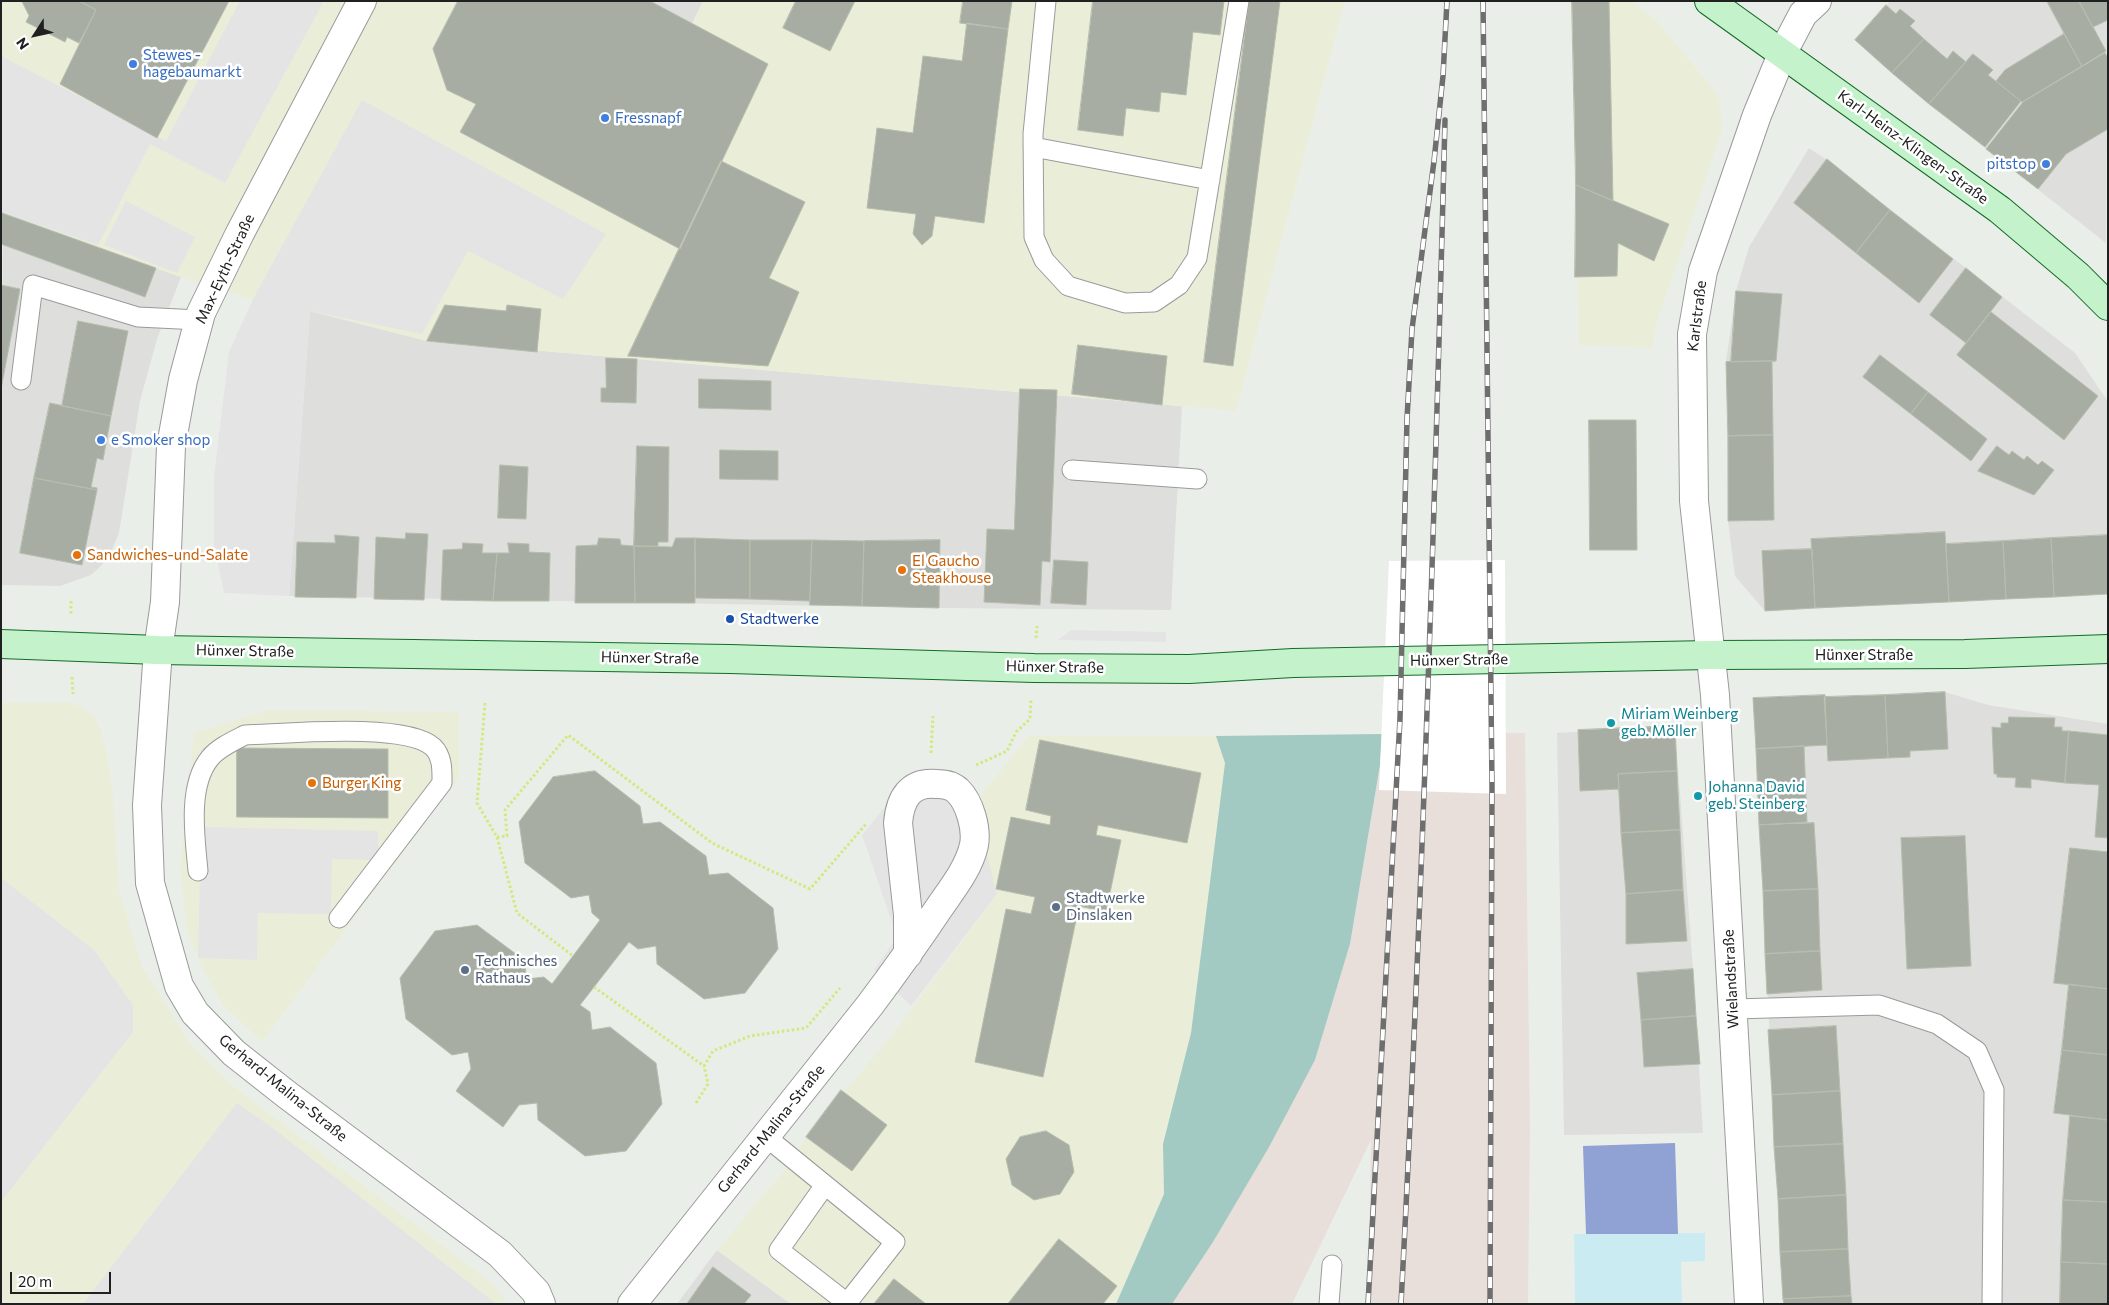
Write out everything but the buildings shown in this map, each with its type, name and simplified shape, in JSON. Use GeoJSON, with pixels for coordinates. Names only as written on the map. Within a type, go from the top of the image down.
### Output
{"type":"FeatureCollection","features":[{"type":"Feature","properties":{"kind":"main road","name":"Karl-Heinz-Klingen-Straße"},"geometry":{"type":"LineString","coordinates":[[1709,1],[2000,210],[2078,276],[2108,306]]}},
{"type":"Feature","properties":{"kind":"main road","name":"Hünxer Straße"},"geometry":{"type":"LineString","coordinates":[[1,644],[158,650],[1170,668],[1293,663],[1710,655],[1965,654],[2108,649]]}},
{"type":"Feature","properties":{"kind":"street","name":"Max-Eyth-Straße"},"geometry":{"type":"LineString","coordinates":[[158,650],[165,602],[171,446],[183,380],[199,320],[240,233],[362,1]]}},
{"type":"Feature","properties":{"kind":"street","name":"Karlstraße"},"geometry":{"type":"LineString","coordinates":[[1710,655],[1694,501],[1692,334],[1703,271],[1757,115],[1782,52],[1803,14],[1817,1]]}},
{"type":"Feature","properties":{"kind":"street","name":"Gerhard-Malina-Straße"},"geometry":{"type":"LineString","coordinates":[[158,650],[147,805],[150,883],[179,986],[194,1013],[234,1053],[286,1094],[500,1254],[536,1292],[541,1304]]}},
{"type":"Feature","properties":{"kind":"street","name":"Wielandstraße"},"geometry":{"type":"LineString","coordinates":[[1710,655],[1715,695],[1750,1304]]}},
{"type":"Feature","properties":{"kind":"street","name":"Gerhard-Malina-Straße"},"geometry":{"type":"LineString","coordinates":[[632,1304],[870,1005],[908,954],[963,872],[974,844],[974,829],[968,808],[958,791],[938,784]]}},
{"type":"Feature","properties":{"kind":"street"},"geometry":{"type":"LineString","coordinates":[[908,954],[908,915],[898,823],[899,812],[904,798],[913,786],[938,784]]}},
{"type":"Feature","properties":{"kind":"lane"},"geometry":{"type":"LineString","coordinates":[[1046,1],[1033,147],[1034,237],[1044,260],[1068,286],[1125,303],[1154,302],[1179,286],[1197,258],[1239,1]]}},
{"type":"Feature","properties":{"kind":"lane"},"geometry":{"type":"LineString","coordinates":[[1033,147],[1210,180]]}},
{"type":"Feature","properties":{"kind":"lane"},"geometry":{"type":"LineString","coordinates":[[21,380],[33,285],[138,317],[199,320]]}},
{"type":"Feature","properties":{"kind":"lane"},"geometry":{"type":"LineString","coordinates":[[1072,470],[1197,479]]}},
{"type":"Feature","properties":{"kind":"lane"},"geometry":{"type":"LineString","coordinates":[[198,871],[194,822],[198,783],[209,759],[226,745],[245,735],[380,732],[413,737],[433,748],[442,763],[442,783],[339,918]]}},
{"type":"Feature","properties":{"kind":"lane"},"geometry":{"type":"LineString","coordinates":[[1733,1009],[1878,1005],[1937,1024],[1977,1051],[1994,1090],[1992,1304]]}},
{"type":"Feature","properties":{"kind":"lane"},"geometry":{"type":"LineString","coordinates":[[765,1136],[895,1242],[847,1303],[780,1250],[825,1185]]}},
{"type":"Feature","properties":{"kind":"lane"},"geometry":{"type":"LineString","coordinates":[[1329,1304],[1332,1265]]}},
{"type":"Feature","properties":{"kind":"path"},"geometry":{"type":"LineString","coordinates":[[485,703],[477,803],[497,837],[517,913],[573,956]]}},
{"type":"Feature","properties":{"kind":"path"},"geometry":{"type":"LineString","coordinates":[[933,716],[938,784],[981,761],[1007,751],[1016,732],[1030,719]]}},
{"type":"Feature","properties":{"kind":"path"},"geometry":{"type":"LineString","coordinates":[[497,837],[507,836],[505,810],[568,735],[712,843],[810,889],[869,821],[899,812]]}},
{"type":"Feature","properties":{"kind":"path"},"geometry":{"type":"LineString","coordinates":[[696,1103],[708,1084],[704,1066],[712,1051],[750,1036],[806,1028],[842,986]]}},
{"type":"Feature","properties":{"kind":"path"},"geometry":{"type":"LineString","coordinates":[[594,987],[704,1066]]}},
{"type":"Feature","properties":{"kind":"shaded area"},"geometry":{"type":"Polygon","coordinates":[[[1,1],[650,1],[692,24],[703,1],[1345,1],[1236,411],[427,341],[310,311],[250,299],[181,277],[3,214],[1,221],[1,1]]]}},
{"type":"Feature","properties":{"kind":"shaded area"},"geometry":{"type":"Polygon","coordinates":[[[240,1],[324,1],[225,183],[150,144],[98,245],[3,213],[1,217],[1,56],[166,141],[240,1]]]}},
{"type":"Feature","properties":{"kind":"shaded area"},"geometry":{"type":"Polygon","coordinates":[[[650,1],[703,1],[692,24],[650,1]]]}},
{"type":"Feature","properties":{"kind":"shaded area"},"geometry":{"type":"Polygon","coordinates":[[[1572,1],[1632,1],[1658,22],[1719,96],[1723,127],[1657,322],[1652,348],[1579,345],[1572,1]]]}},
{"type":"Feature","properties":{"kind":"shaded area"},"geometry":{"type":"Polygon","coordinates":[[[1890,1],[2108,1],[2106,243],[1929,104],[1855,40],[1890,1]]]}},
{"type":"Feature","properties":{"kind":"shaded area"},"geometry":{"type":"Polygon","coordinates":[[[362,100],[606,234],[563,299],[468,251],[422,334],[310,311],[289,596],[224,593],[214,545],[214,476],[229,352],[253,299],[362,100]]]}},
{"type":"Feature","properties":{"kind":"shaded area"},"geometry":{"type":"Polygon","coordinates":[[[1809,148],[2075,353],[2107,400],[2108,594],[1765,611],[1735,576],[1728,521],[1726,362],[1736,291],[1749,247],[1809,148]]]}},
{"type":"Feature","properties":{"kind":"shaded area"},"geometry":{"type":"Polygon","coordinates":[[[126,201],[195,237],[177,273],[104,245],[126,201]]]}},
{"type":"Feature","properties":{"kind":"shaded area"},"geometry":{"type":"Polygon","coordinates":[[[3,214],[181,277],[157,339],[140,401],[119,533],[112,550],[102,565],[91,575],[60,586],[1,585],[3,214]]]}},
{"type":"Feature","properties":{"kind":"shaded area"},"geometry":{"type":"Polygon","coordinates":[[[310,311],[427,341],[1182,406],[1171,610],[939,608],[289,596],[310,311]]]}},
{"type":"Feature","properties":{"kind":"shaded area"},"geometry":{"type":"Polygon","coordinates":[[[1071,630],[1166,632],[1166,642],[1058,640],[1071,630]]]}},
{"type":"Feature","properties":{"kind":"shaded area"},"geometry":{"type":"Polygon","coordinates":[[[1945,692],[1988,705],[2108,724],[2108,1304],[1783,1304],[1753,698],[1945,692]]]}},
{"type":"Feature","properties":{"kind":"shaded area"},"geometry":{"type":"Polygon","coordinates":[[[1,703],[71,703],[91,712],[101,730],[107,754],[113,795],[119,890],[142,966],[189,1042],[228,1082],[493,1284],[507,1304],[1,1304],[1,703]]]}},
{"type":"Feature","properties":{"kind":"shaded area"},"geometry":{"type":"Polygon","coordinates":[[[269,710],[459,712],[459,777],[262,1042],[223,1005],[203,970],[186,927],[180,868],[194,733],[269,710]]]}},
{"type":"Feature","properties":{"kind":"shaded area"},"geometry":{"type":"Polygon","coordinates":[[[1675,726],[1703,1133],[1564,1135],[1557,733],[1675,726]]]}},
{"type":"Feature","properties":{"kind":"shaded area"},"geometry":{"type":"Polygon","coordinates":[[[1525,733],[1530,1128],[1528,1304],[1368,1304],[1371,1140],[1292,1304],[1172,1304],[1213,1242],[1315,1060],[1350,944],[1380,765],[1382,734],[1525,733]]]}},
{"type":"Feature","properties":{"kind":"shaded area"},"geometry":{"type":"Polygon","coordinates":[[[1382,734],[1380,765],[1350,944],[1315,1060],[1269,1147],[1213,1242],[1172,1304],[1116,1304],[1164,1194],[1163,1144],[1191,1033],[1225,763],[1216,736],[1382,734]]]}},
{"type":"Feature","properties":{"kind":"shaded area"},"geometry":{"type":"Polygon","coordinates":[[[1029,736],[1216,736],[1225,763],[1191,1033],[1163,1144],[1164,1194],[1116,1304],[791,1304],[717,1250],[788,1166],[806,1137],[893,1034],[997,894],[974,803],[1029,736]]]}},
{"type":"Feature","properties":{"kind":"shaded area"},"geometry":{"type":"Polygon","coordinates":[[[913,772],[952,774],[974,803],[997,894],[911,1006],[874,970],[897,937],[862,835],[913,772]]]}},
{"type":"Feature","properties":{"kind":"shaded area"},"geometry":{"type":"Polygon","coordinates":[[[201,827],[378,831],[378,860],[332,859],[331,914],[258,913],[257,960],[198,958],[201,827]]]}},
{"type":"Feature","properties":{"kind":"shaded area"},"geometry":{"type":"Polygon","coordinates":[[[1,878],[94,950],[133,1005],[133,1032],[1,1202],[1,878]]]}},
{"type":"Feature","properties":{"kind":"shaded area"},"geometry":{"type":"Polygon","coordinates":[[[237,1103],[270,1126],[496,1304],[83,1304],[237,1103]]]}},
{"type":"Feature","properties":{"kind":"shaded area"},"geometry":{"type":"Polygon","coordinates":[[[1675,1143],[1678,1234],[1586,1234],[1583,1146],[1675,1143]]]}},
{"type":"Feature","properties":{"kind":"shaded area"},"geometry":{"type":"Polygon","coordinates":[[[1705,1233],[1705,1261],[1681,1262],[1682,1303],[1575,1304],[1574,1234],[1705,1233]]]}},
{"type":"Feature","properties":{"kind":"shaded area"},"geometry":{"type":"Polygon","coordinates":[[[717,1250],[791,1304],[677,1304],[717,1250]]]}},
{"type":"Feature","properties":{"kind":"pier"},"geometry":{"type":"Polygon","coordinates":[[[1505,560],[1506,794],[1379,790],[1389,561],[1505,560]]]}},
{"type":"Feature","properties":{"kind":"railway"},"geometry":{"type":"LineString","coordinates":[[1368,1304],[1400,719],[1407,419],[1412,329],[1434,161],[1443,76],[1447,1]]}},
{"type":"Feature","properties":{"kind":"railway"},"geometry":{"type":"LineString","coordinates":[[1483,1],[1492,785],[1490,1304]]}},
{"type":"Feature","properties":{"kind":"railway"},"geometry":{"type":"LineString","coordinates":[[1401,1304],[1427,712],[1445,120]]}},
{"type":"Feature","properties":{"kind":"place","name":"Stewes - hagebaumarkt"},"geometry":{"type":"Point","coordinates":[133,64]}},
{"type":"Feature","properties":{"kind":"place","name":"Fressnapf"},"geometry":{"type":"Point","coordinates":[605,118]}},
{"type":"Feature","properties":{"kind":"place","name":"pitstop"},"geometry":{"type":"Point","coordinates":[2046,164]}},
{"type":"Feature","properties":{"kind":"place","name":"e Smoker shop"},"geometry":{"type":"Point","coordinates":[101,440]}},
{"type":"Feature","properties":{"kind":"place","name":"Sandwiches-und-Salate"},"geometry":{"type":"Point","coordinates":[77,555]}},
{"type":"Feature","properties":{"kind":"place","name":"El Gaucho Steakhouse"},"geometry":{"type":"Point","coordinates":[902,570]}},
{"type":"Feature","properties":{"kind":"place","name":"Stadtwerke"},"geometry":{"type":"Point","coordinates":[730,619]}},
{"type":"Feature","properties":{"kind":"place","name":"Miriam Weinberg geb. Möller"},"geometry":{"type":"Point","coordinates":[1611,723]}},
{"type":"Feature","properties":{"kind":"place","name":"Burger King"},"geometry":{"type":"Point","coordinates":[312,783]}},
{"type":"Feature","properties":{"kind":"place","name":"Johanna David geb. Steinberg"},"geometry":{"type":"Point","coordinates":[1698,796]}},
{"type":"Feature","properties":{"kind":"place","name":"Stadtwerke Dinslaken"},"geometry":{"type":"Point","coordinates":[1056,907]}},
{"type":"Feature","properties":{"kind":"place","name":"Technisches Rathaus"},"geometry":{"type":"Point","coordinates":[465,970]}}]}
